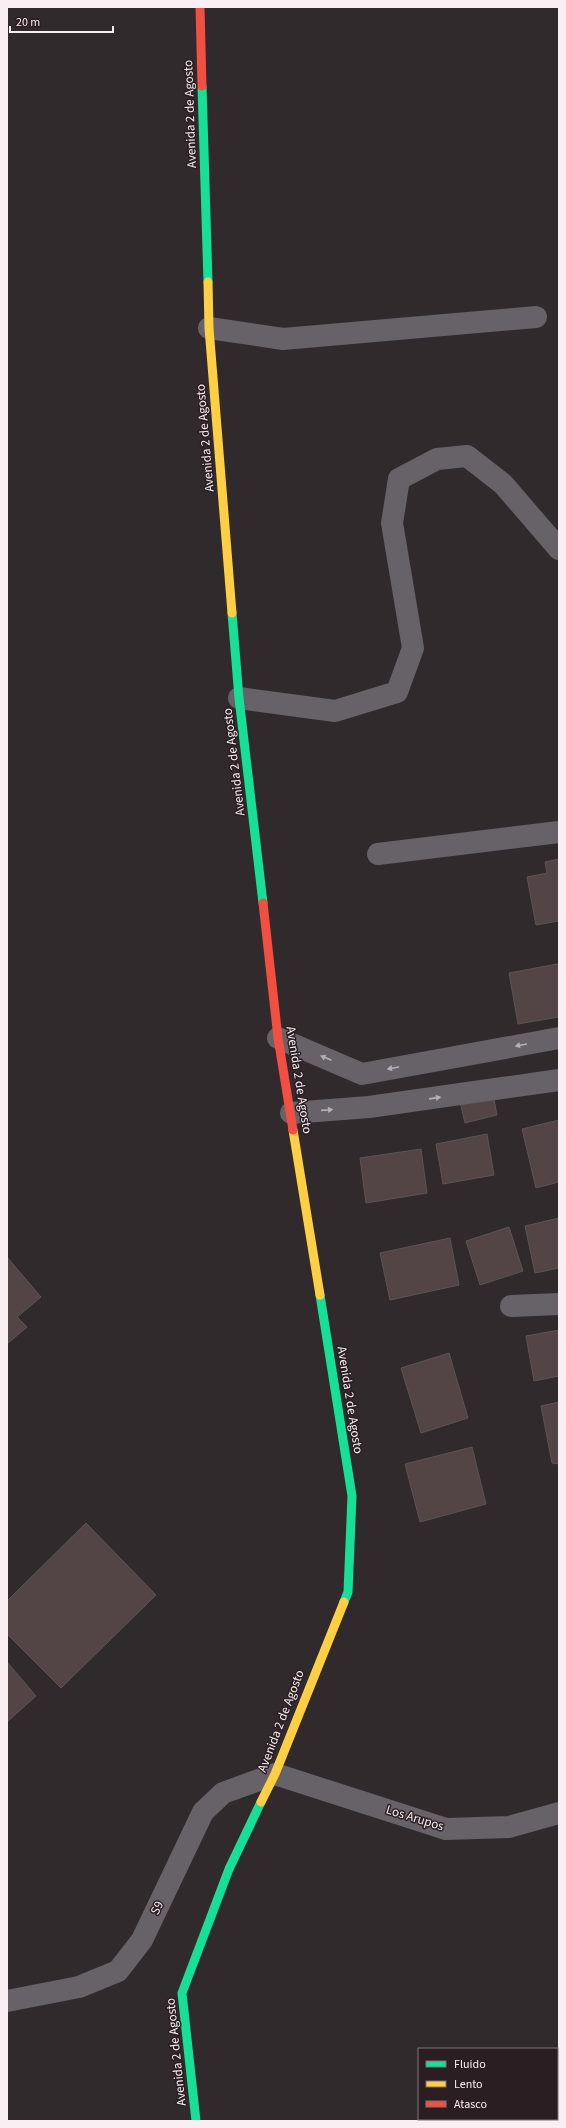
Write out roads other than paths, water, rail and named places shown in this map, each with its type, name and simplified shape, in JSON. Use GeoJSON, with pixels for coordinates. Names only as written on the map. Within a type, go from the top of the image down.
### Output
{"type":"FeatureCollection","features":[{"type":"Feature","properties":{"kind":"main road","name":"Avenida 2 de Agosto"},"geometry":{"type":"LineString","coordinates":[[196,2121],[182,1994],[229,1870],[275,1774],[315,1670],[348,1592],[352,1496],[278,1038],[240,698],[209,328],[200,7]]}},
{"type":"Feature","properties":{"kind":"street"},"geometry":{"type":"LineString","coordinates":[[209,328],[283,339],[536,317]]}},
{"type":"Feature","properties":{"kind":"street"},"geometry":{"type":"LineString","coordinates":[[240,698],[335,711],[397,692],[413,648],[392,523],[399,479],[436,458],[467,456],[503,484],[559,549]]}},
{"type":"Feature","properties":{"kind":"street"},"geometry":{"type":"LineString","coordinates":[[378,854],[559,832]]}},
{"type":"Feature","properties":{"kind":"street"},"geometry":{"type":"LineString","coordinates":[[278,1038],[362,1074],[559,1038]]}},
{"type":"Feature","properties":{"kind":"street"},"geometry":{"type":"LineString","coordinates":[[291,1113],[369,1107],[559,1080]]}},
{"type":"Feature","properties":{"kind":"street"},"geometry":{"type":"LineString","coordinates":[[512,1306],[559,1304]]}},
{"type":"Feature","properties":{"kind":"street","name":"Los Arupos"},"geometry":{"type":"LineString","coordinates":[[275,1774],[446,1829],[509,1826],[559,1813]]}},
{"type":"Feature","properties":{"kind":"street","name":"S9"},"geometry":{"type":"LineString","coordinates":[[7,2001],[80,1987],[118,1971],[142,1940],[203,1812],[223,1793],[275,1774]]}}]}
